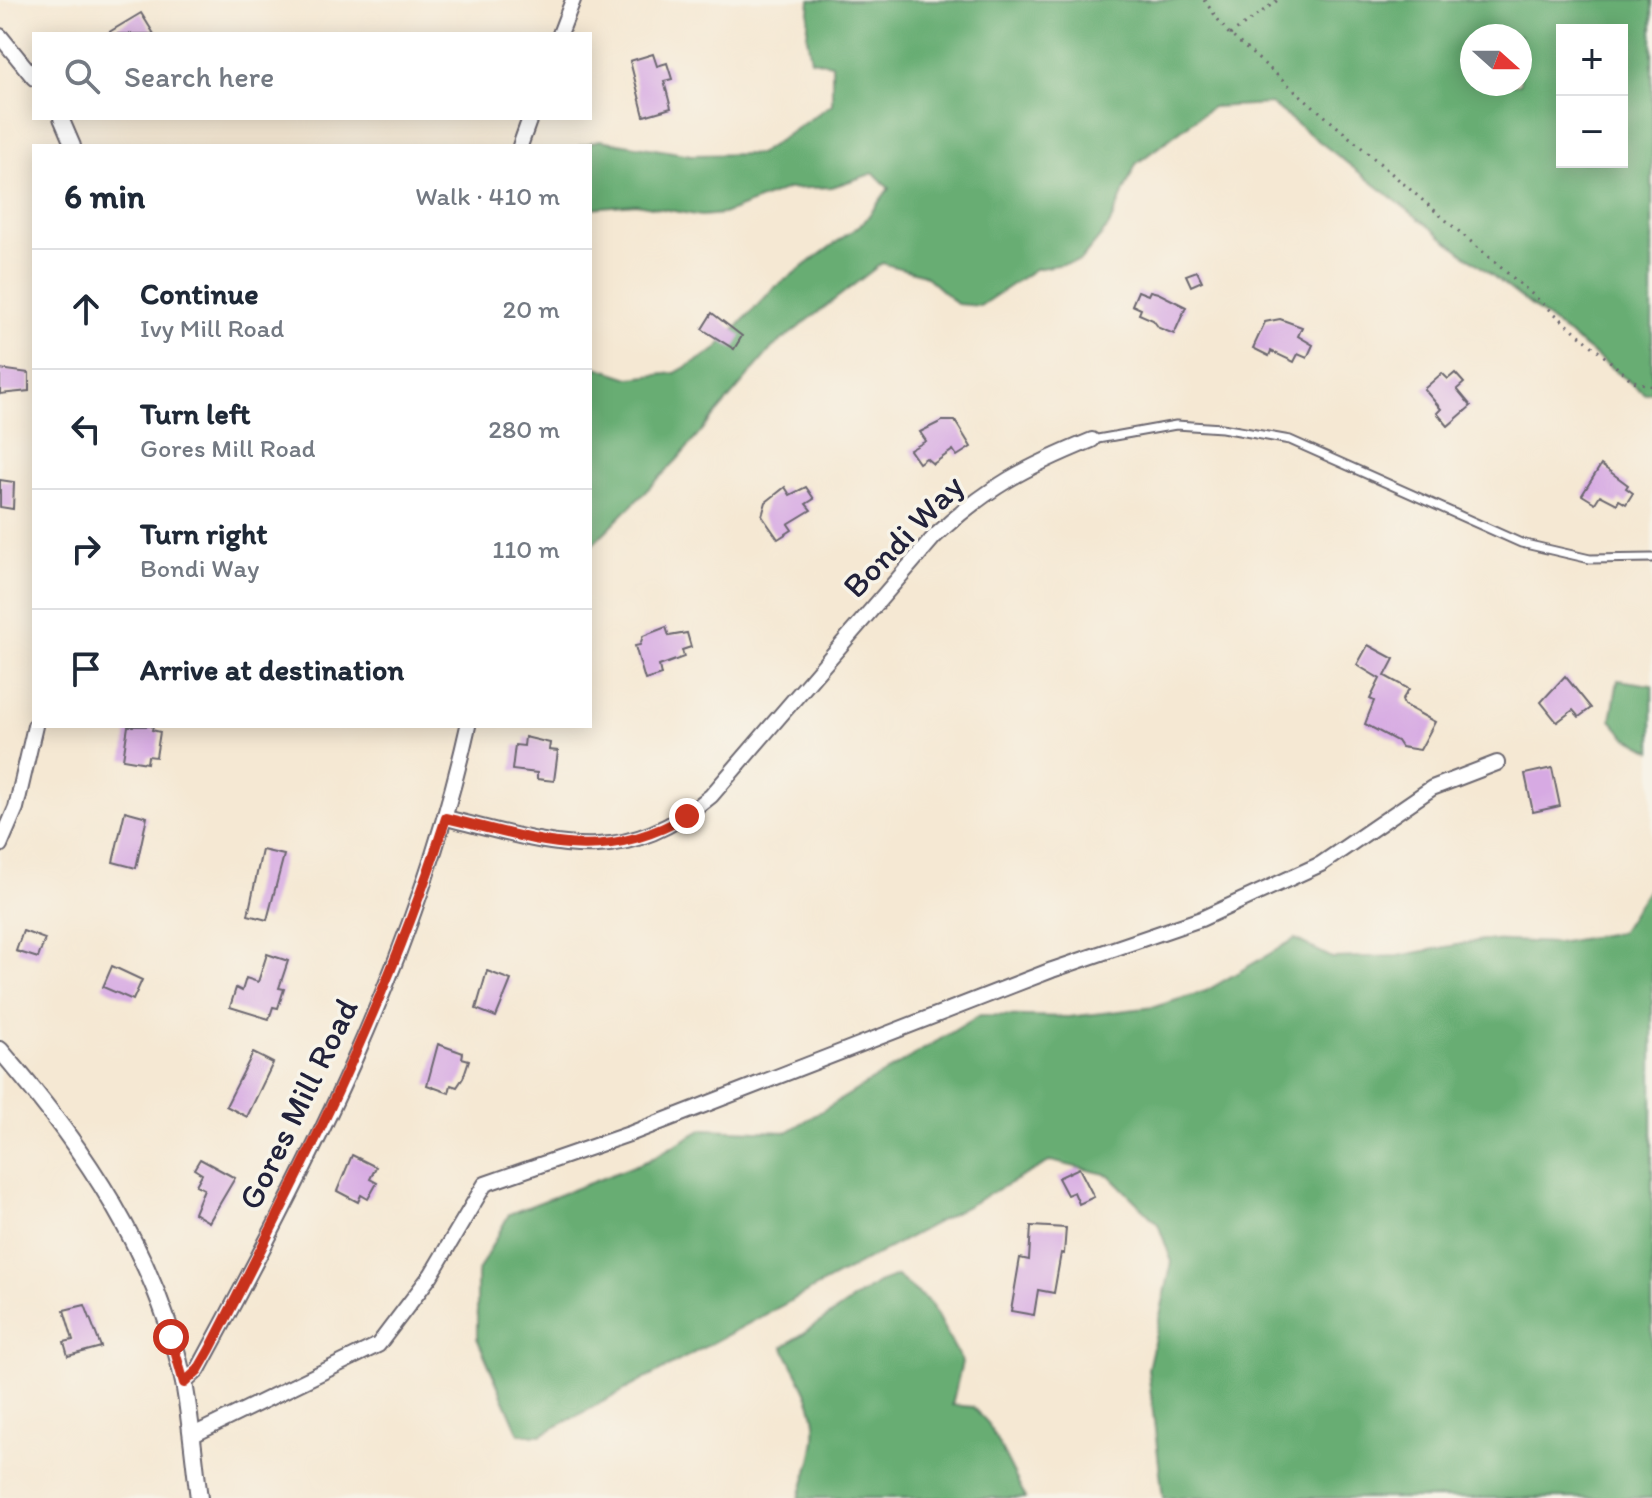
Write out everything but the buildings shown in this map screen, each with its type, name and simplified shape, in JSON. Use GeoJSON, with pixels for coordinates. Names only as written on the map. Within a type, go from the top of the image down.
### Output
{"type":"FeatureCollection","features":[{"type":"Feature","properties":{"kind":"street"},"geometry":{"type":"LineString","coordinates":[[561,32],[573,0]]}},
{"type":"Feature","properties":{"kind":"street"},"geometry":{"type":"LineString","coordinates":[[0,36],[32,76]]}},
{"type":"Feature","properties":{"kind":"street"},"geometry":{"type":"LineString","coordinates":[[62,120],[72,144]]}},
{"type":"Feature","properties":{"kind":"street"},"geometry":{"type":"LineString","coordinates":[[521,144],[529,120]]}},
{"type":"Feature","properties":{"kind":"street","name":"Bondi Way"},"geometry":{"type":"LineString","coordinates":[[446,818],[546,842],[587,847],[643,839],[665,829],[711,796],[934,537],[956,516],[1002,480],[1092,440]]}},
{"type":"Feature","properties":{"kind":"street"},"geometry":{"type":"LineString","coordinates":[[0,845],[16,808],[35,728]]}},
{"type":"Feature","properties":{"kind":"street","name":"Gores Mill Road"},"geometry":{"type":"LineString","coordinates":[[184,1383],[198,1370],[210,1349],[353,1064],[406,937],[446,818],[468,728]]}},
{"type":"Feature","properties":{"kind":"street"},"geometry":{"type":"LineString","coordinates":[[191,1436],[378,1345],[431,1275],[485,1184],[632,1133],[1052,970],[1201,919],[1321,864],[1432,788],[1497,763]]}},
{"type":"Feature","properties":{"kind":"street"},"geometry":{"type":"LineString","coordinates":[[0,1050],[75,1142],[122,1217],[154,1288],[184,1383],[199,1498]]}},
{"type":"Feature","properties":{"kind":"lane","name":"Bondi Way"},"geometry":{"type":"LineString","coordinates":[[1092,440],[1176,425],[1258,433],[1290,440],[1521,543],[1590,559],[1652,558]]}},
{"type":"Feature","properties":{"kind":"path"},"geometry":{"type":"LineString","coordinates":[[1204,0],[1230,35],[1633,381],[1652,386]]}},
{"type":"Feature","properties":{"kind":"path"},"geometry":{"type":"LineString","coordinates":[[1230,35],[1278,0]]}},
{"type":"Feature","properties":{"kind":"green space"},"geometry":{"type":"Polygon","coordinates":[[[810,0],[1652,0],[1652,391],[1645,394],[1271,104],[1212,107],[1136,164],[1109,226],[1080,261],[1035,269],[980,306],[957,304],[924,275],[882,263],[772,348],[677,460],[592,545],[592,366],[630,378],[675,373],[714,351],[774,288],[864,222],[889,188],[874,173],[832,187],[787,189],[723,214],[701,216],[636,204],[592,208],[592,144],[586,144],[600,140],[691,155],[759,154],[832,104],[832,64],[811,60],[807,36],[810,0]]]}},
{"type":"Feature","properties":{"kind":"green space"},"geometry":{"type":"Polygon","coordinates":[[[1618,680],[1652,685],[1652,751],[1626,737],[1611,720],[1618,680]]]}},
{"type":"Feature","properties":{"kind":"green space"},"geometry":{"type":"Polygon","coordinates":[[[1652,883],[1652,1498],[1163,1498],[1148,1369],[1172,1262],[1158,1224],[1109,1175],[1051,1161],[541,1435],[519,1434],[477,1338],[477,1273],[509,1214],[647,1161],[703,1129],[787,1132],[980,1015],[1068,1017],[1154,1007],[1206,991],[1295,939],[1332,958],[1398,956],[1483,940],[1557,943],[1620,932],[1652,883]]]}},
{"type":"Feature","properties":{"kind":"green space"},"geometry":{"type":"Polygon","coordinates":[[[897,1276],[930,1303],[962,1362],[952,1405],[973,1407],[988,1423],[1026,1498],[799,1498],[813,1452],[815,1420],[783,1347],[878,1283],[897,1276]]]}},
{"type":"Feature","properties":{"kind":"route"},"geometry":{"type":"LineString","coordinates":[[171,1337],[184,1383],[198,1370],[210,1349],[353,1064],[406,937],[446,818],[546,842],[587,847],[643,839],[687,816]]}}]}
